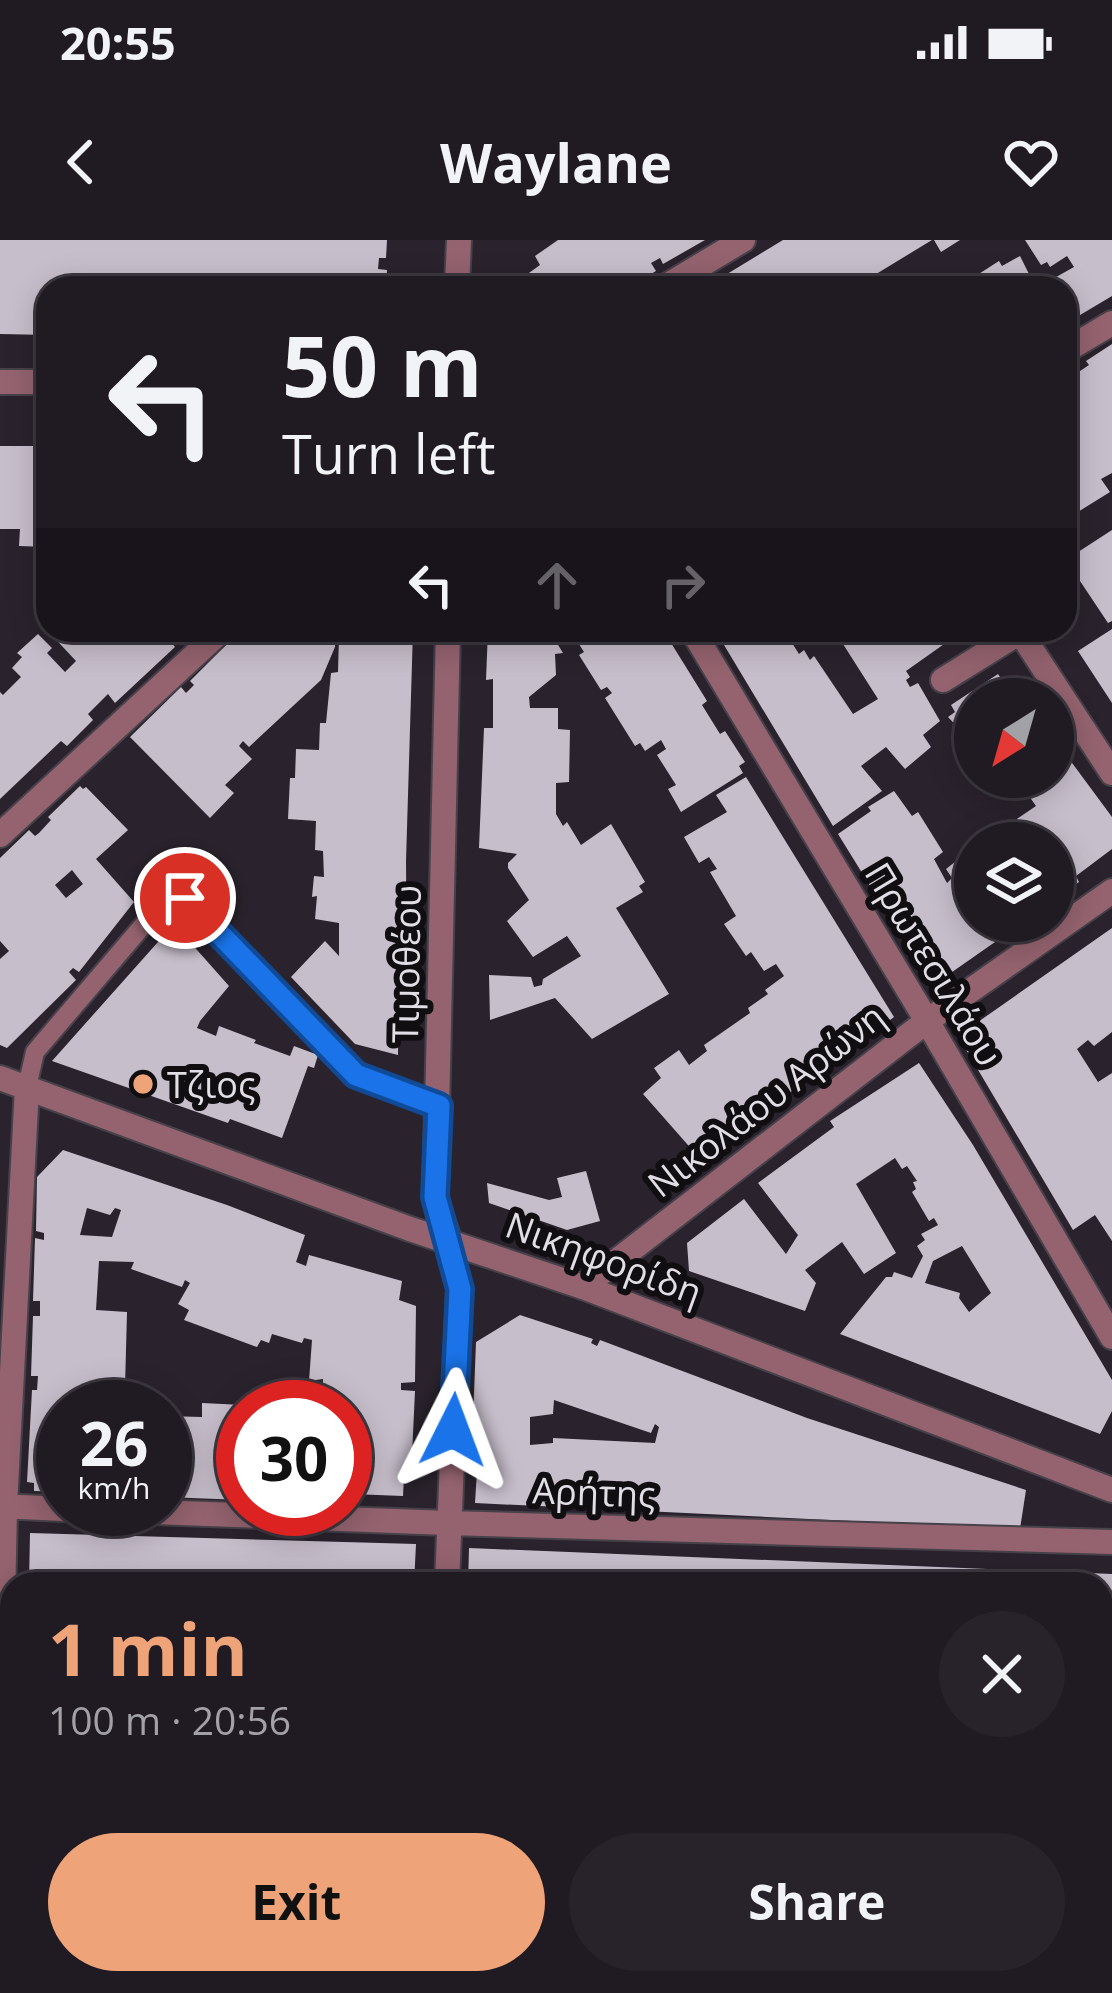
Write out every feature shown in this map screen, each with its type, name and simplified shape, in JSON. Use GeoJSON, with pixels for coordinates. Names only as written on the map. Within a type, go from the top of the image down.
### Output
{"type":"FeatureCollection","features":[{"type":"Feature","properties":{"kind":"street"},"geometry":{"type":"LineString","coordinates":[[458,276],[459,240]]}},
{"type":"Feature","properties":{"kind":"street"},"geometry":{"type":"LineString","coordinates":[[683,276],[743,240]]}},
{"type":"Feature","properties":{"kind":"street"},"geometry":{"type":"LineString","coordinates":[[1077,344],[1112,323]]}},
{"type":"Feature","properties":{"kind":"street"},"geometry":{"type":"LineString","coordinates":[[0,382],[36,382]]}},
{"type":"Feature","properties":{"kind":"street"},"geometry":{"type":"LineString","coordinates":[[0,835],[208,642]]}},
{"type":"Feature","properties":{"kind":"street","name":"Τιμοθέου"},"geometry":{"type":"LineString","coordinates":[[447,1572],[460,1289],[435,1197],[448,642]]}},
{"type":"Feature","properties":{"kind":"street","name":"Πρωτεσιλάου"},"geometry":{"type":"LineString","coordinates":[[699,642],[1112,1337]]}},
{"type":"Feature","properties":{"kind":"street"},"geometry":{"type":"LineString","coordinates":[[943,680],[1004,642]]}},
{"type":"Feature","properties":{"kind":"street"},"geometry":{"type":"LineString","coordinates":[[1027,642],[1112,773]]}},
{"type":"Feature","properties":{"kind":"street","name":"Νικολάου Αρώνη"},"geometry":{"type":"LineString","coordinates":[[583,1287],[927,1022],[1112,891]]}},
{"type":"Feature","properties":{"kind":"street","name":"Νικηφορίδη"},"geometry":{"type":"LineString","coordinates":[[0,1078],[410,1229],[583,1287],[1112,1490]]}},
{"type":"Feature","properties":{"kind":"street"},"geometry":{"type":"LineString","coordinates":[[2,1572],[27,1087]]}},
{"type":"Feature","properties":{"kind":"street"},"geometry":{"type":"LineString","coordinates":[[3,1506],[36,1508]]}},
{"type":"Feature","properties":{"kind":"street","name":"Αρήτης"},"geometry":{"type":"LineString","coordinates":[[192,1513],[1112,1542]]}},
{"type":"Feature","properties":{"kind":"lane"},"geometry":{"type":"LineString","coordinates":[[185,898],[356,1075],[439,1106]]}},
{"type":"Feature","properties":{"kind":"lane"},"geometry":{"type":"LineString","coordinates":[[27,1087],[35,1052],[151,916]]}},
{"type":"Feature","properties":{"kind":"building"},"geometry":{"type":"Polygon","coordinates":[[[0,240],[387,240],[386,258],[379,258],[378,269],[387,270],[387,276],[36,276],[36,335],[0,334],[0,240]]]}},
{"type":"Feature","properties":{"kind":"building"},"geometry":{"type":"Polygon","coordinates":[[[558,240],[705,240],[663,264],[660,258],[651,263],[656,271],[647,276],[525,276],[540,265],[535,256],[558,240]]]}},
{"type":"Feature","properties":{"kind":"building"},"geometry":{"type":"Polygon","coordinates":[[[783,240],[932,240],[873,276],[724,276],[783,240]]]}},
{"type":"Feature","properties":{"kind":"building"},"geometry":{"type":"Polygon","coordinates":[[[934,240],[960,240],[941,252],[934,240]]]}},
{"type":"Feature","properties":{"kind":"building"},"geometry":{"type":"Polygon","coordinates":[[[1025,240],[1112,240],[1112,296],[1077,317],[1077,276],[1058,276],[1074,267],[1067,256],[1050,267],[1047,262],[1041,265],[1025,240]]]}},
{"type":"Feature","properties":{"kind":"building"},"geometry":{"type":"Polygon","coordinates":[[[1020,256],[1030,276],[976,276],[999,261],[1002,266],[1020,256]]]}},
{"type":"Feature","properties":{"kind":"building"},"geometry":{"type":"Polygon","coordinates":[[[1112,344],[1112,473],[1101,479],[1110,492],[1077,513],[1077,373],[1089,365],[1086,361],[1112,344]]]}},
{"type":"Feature","properties":{"kind":"building"},"geometry":{"type":"Polygon","coordinates":[[[0,446],[36,446],[36,547],[19,546],[20,529],[0,529],[0,446]]]}},
{"type":"Feature","properties":{"kind":"building"},"geometry":{"type":"Polygon","coordinates":[[[1112,530],[1112,621],[1108,623],[1077,576],[1077,553],[1112,530]]]}},
{"type":"Feature","properties":{"kind":"building"},"geometry":{"type":"Polygon","coordinates":[[[1112,629],[1112,703],[1078,651],[1112,629]]]}},
{"type":"Feature","properties":{"kind":"building"},"geometry":{"type":"Polygon","coordinates":[[[36,636],[36,642],[52,648],[47,653],[65,672],[76,661],[58,642],[173,642],[175,647],[115,703],[108,694],[88,714],[93,720],[67,746],[61,741],[0,799],[0,692],[3,695],[21,677],[12,668],[22,657],[17,653],[36,636]]]}},
{"type":"Feature","properties":{"kind":"building"},"geometry":{"type":"Polygon","coordinates":[[[229,642],[335,642],[321,680],[249,747],[243,741],[239,746],[252,759],[225,785],[234,793],[210,818],[130,737],[181,687],[186,693],[194,685],[190,681],[229,642]]]}},
{"type":"Feature","properties":{"kind":"building"},"geometry":{"type":"Polygon","coordinates":[[[339,642],[413,642],[407,1008],[401,1007],[398,1055],[355,1044],[291,977],[325,941],[339,956],[339,923],[315,919],[314,876],[324,877],[323,851],[315,850],[316,821],[288,819],[296,749],[319,750],[331,673],[338,672],[339,642]]]}},
{"type":"Feature","properties":{"kind":"building"},"geometry":{"type":"Polygon","coordinates":[[[488,642],[556,642],[563,653],[555,654],[556,675],[529,697],[530,708],[558,708],[558,729],[570,730],[569,782],[556,783],[556,814],[581,845],[611,824],[645,882],[639,886],[643,892],[616,908],[669,994],[592,1039],[555,998],[490,1020],[489,975],[531,977],[534,987],[581,956],[567,936],[533,957],[507,921],[529,900],[508,868],[517,854],[479,848],[484,728],[493,728],[493,679],[486,680],[488,642]]]}},
{"type":"Feature","properties":{"kind":"building"},"geometry":{"type":"Polygon","coordinates":[[[578,642],[670,642],[707,701],[702,705],[720,734],[725,731],[745,762],[739,766],[743,773],[681,812],[668,789],[676,785],[657,755],[666,749],[661,740],[645,751],[640,743],[635,746],[605,698],[612,693],[607,687],[601,690],[579,655],[584,652],[578,642]]]}},
{"type":"Feature","properties":{"kind":"building"},"geometry":{"type":"Polygon","coordinates":[[[722,642],[791,642],[799,654],[804,650],[810,660],[814,656],[853,714],[878,699],[842,642],[947,642],[906,671],[910,687],[918,683],[940,721],[923,735],[931,747],[905,769],[886,747],[861,766],[882,791],[833,826],[722,642]]]}},
{"type":"Feature","properties":{"kind":"building"},"geometry":{"type":"Polygon","coordinates":[[[1074,766],[1112,817],[1112,849],[1076,876],[1079,882],[1074,886],[1074,822],[1012,822],[1036,806],[1030,798],[1074,798],[1074,766]]]}},
{"type":"Feature","properties":{"kind":"building"},"geometry":{"type":"Polygon","coordinates":[[[746,777],[894,1017],[827,1067],[823,1059],[817,1063],[821,1071],[754,1117],[751,1111],[745,1116],[749,1120],[695,1153],[643,1094],[661,1078],[654,1068],[679,1050],[689,1065],[707,1051],[704,1045],[750,1013],[748,1008],[784,976],[776,964],[764,971],[751,952],[746,956],[724,924],[736,916],[710,872],[717,869],[709,857],[699,863],[684,837],[727,812],[716,795],[746,777]]]}},
{"type":"Feature","properties":{"kind":"building"},"geometry":{"type":"Polygon","coordinates":[[[80,786],[86,787],[128,830],[96,859],[134,902],[79,972],[73,968],[69,972],[76,980],[7,1048],[0,1045],[0,959],[9,951],[0,941],[0,858],[29,830],[35,836],[39,833],[51,820],[48,817],[80,786]],[[72,870],[55,885],[66,898],[83,884],[72,870]]]}},
{"type":"Feature","properties":{"kind":"building"},"geometry":{"type":"Polygon","coordinates":[[[894,791],[912,816],[918,812],[943,852],[934,859],[947,883],[952,878],[946,869],[954,863],[954,942],[995,942],[932,986],[838,834],[871,811],[868,807],[894,791]]]}},
{"type":"Feature","properties":{"kind":"building"},"geometry":{"type":"Polygon","coordinates":[[[174,924],[229,986],[197,1028],[216,1036],[219,1026],[290,1056],[294,1046],[318,1055],[314,1068],[308,1066],[282,1138],[52,1061],[174,924]]]}},
{"type":"Feature","properties":{"kind":"building"},"geometry":{"type":"Polygon","coordinates":[[[1112,928],[1112,1032],[1094,1046],[1088,1040],[1077,1049],[1098,1082],[1112,1073],[1112,1241],[1095,1215],[1073,1230],[958,1036],[1112,928]]]}},
{"type":"Feature","properties":{"kind":"building"},"geometry":{"type":"Polygon","coordinates":[[[919,1063],[1112,1380],[1112,1411],[1100,1434],[840,1334],[886,1277],[894,1272],[912,1278],[923,1256],[917,1246],[925,1240],[921,1234],[938,1225],[934,1218],[929,1221],[912,1192],[917,1181],[895,1158],[856,1184],[896,1253],[864,1274],[842,1242],[805,1270],[816,1283],[805,1311],[689,1271],[687,1243],[744,1199],[786,1254],[798,1235],[758,1183],[834,1127],[830,1121],[919,1063]],[[962,1246],[933,1261],[925,1283],[960,1293],[969,1312],[991,1293],[962,1246]]]}},
{"type":"Feature","properties":{"kind":"building"},"geometry":{"type":"Polygon","coordinates":[[[63,1150],[305,1235],[296,1262],[306,1266],[309,1255],[402,1281],[399,1300],[416,1306],[415,1382],[401,1383],[401,1390],[415,1391],[411,1477],[404,1477],[403,1496],[372,1495],[372,1380],[309,1380],[312,1340],[304,1338],[302,1343],[272,1334],[269,1343],[261,1340],[257,1347],[184,1320],[189,1310],[178,1304],[190,1283],[185,1280],[182,1287],[131,1269],[134,1262],[99,1261],[96,1310],[127,1312],[125,1380],[38,1380],[31,1376],[33,1316],[40,1316],[40,1301],[33,1301],[35,1238],[44,1240],[44,1233],[36,1231],[37,1177],[63,1150]],[[87,1208],[80,1235],[112,1237],[121,1210],[115,1208],[110,1215],[87,1208]]]}},
{"type":"Feature","properties":{"kind":"building"},"geometry":{"type":"Polygon","coordinates":[[[586,1171],[600,1221],[567,1230],[489,1203],[487,1183],[549,1200],[562,1197],[557,1178],[586,1171]]]}},
{"type":"Feature","properties":{"kind":"building"},"geometry":{"type":"Polygon","coordinates":[[[520,1315],[593,1339],[591,1343],[597,1346],[600,1340],[807,1418],[1026,1490],[1020,1529],[475,1503],[477,1471],[471,1472],[476,1342],[520,1315]],[[554,1400],[553,1414],[530,1417],[530,1445],[553,1443],[553,1438],[655,1443],[659,1427],[655,1424],[651,1433],[554,1400]]]}},
{"type":"Feature","properties":{"kind":"building"},"geometry":{"type":"Polygon","coordinates":[[[32,1390],[36,1390],[36,1491],[34,1483],[27,1482],[32,1390]]]}},
{"type":"Feature","properties":{"kind":"building"},"geometry":{"type":"Polygon","coordinates":[[[202,1403],[216,1404],[216,1499],[192,1498],[192,1417],[202,1417],[202,1403]]]}},
{"type":"Feature","properties":{"kind":"building"},"geometry":{"type":"Polygon","coordinates":[[[30,1533],[416,1544],[415,1572],[29,1572],[30,1533]]]}},
{"type":"Feature","properties":{"kind":"building"},"geometry":{"type":"Polygon","coordinates":[[[469,1548],[1063,1572],[468,1572],[469,1548]]]}},
{"type":"Feature","properties":{"kind":"place","name":"Τζιος"},"geometry":{"type":"Point","coordinates":[143,1084]}},
{"type":"Feature","properties":{"kind":"route"},"geometry":{"type":"LineString","coordinates":[[185,898],[356,1075],[439,1106],[435,1197],[460,1289],[453,1430]]}}]}
